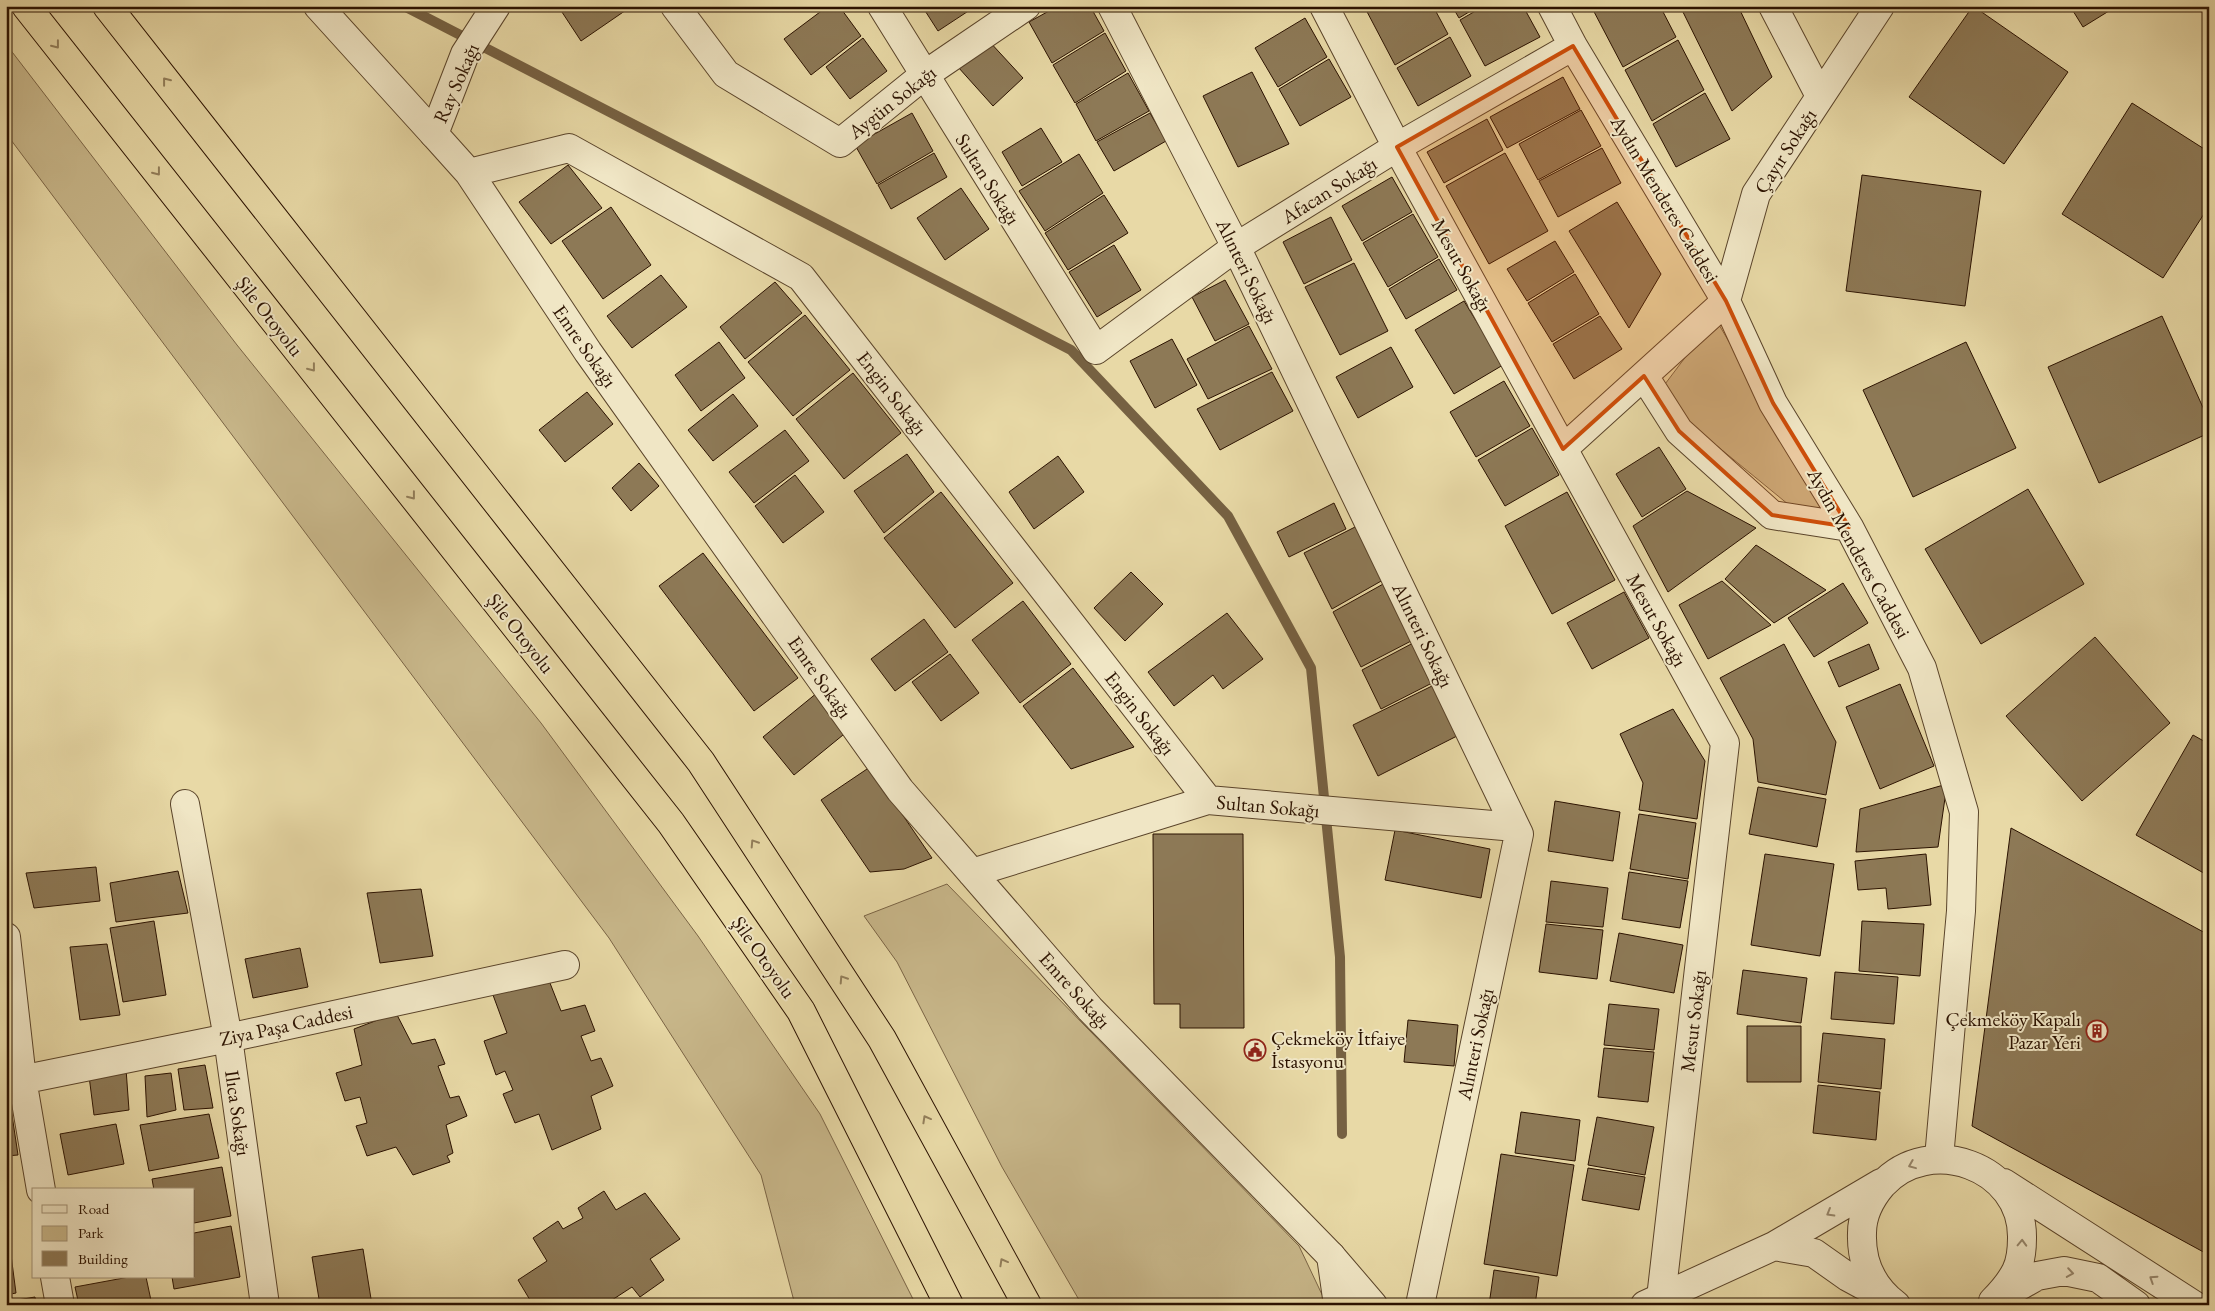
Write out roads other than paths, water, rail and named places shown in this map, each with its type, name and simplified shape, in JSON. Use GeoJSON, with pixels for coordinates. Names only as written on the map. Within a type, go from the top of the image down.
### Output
{"type":"FeatureCollection","features":[{"type":"Feature","properties":{"kind":"highway","name":"Şile Otoyolu"},"geometry":{"type":"LineString","coordinates":[[26,6],[671,823],[801,1011],[949,1305]]}},
{"type":"Feature","properties":{"kind":"highway"},"geometry":{"type":"LineString","coordinates":[[107,6],[701,762],[882,1039],[1027,1305]]}},
{"type":"Feature","properties":{"kind":"street","name":"Emre Sokağı"},"geometry":{"type":"LineString","coordinates":[[318,6],[468,173],[588,352],[900,790],[1090,1009],[1331,1256],[1373,1305]]}},
{"type":"Feature","properties":{"kind":"street","name":"Aygün Sokağı"},"geometry":{"type":"LineString","coordinates":[[675,6],[726,74],[840,143],[923,76],[1026,6]]}},
{"type":"Feature","properties":{"kind":"street","name":"Sultan Sokağı"},"geometry":{"type":"LineString","coordinates":[[882,6],[923,76],[1096,350]]}},
{"type":"Feature","properties":{"kind":"street","name":"Alınteri Sokağı"},"geometry":{"type":"LineString","coordinates":[[1112,6],[1236,247],[1519,834],[1420,1305]]}},
{"type":"Feature","properties":{"kind":"street","name":"Mesut Sokağı"},"geometry":{"type":"LineString","coordinates":[[1324,6],[1397,148],[1724,743],[1653,1301]]}},
{"type":"Feature","properties":{"kind":"street","name":"Aydın Menderes Caddesi"},"geometry":{"type":"LineString","coordinates":[[1552,6],[1573,46],[1726,301],[1773,403],[1849,527],[1922,668],[1964,812],[1961,911],[1939,1158]]}},
{"type":"Feature","properties":{"kind":"street"},"geometry":{"type":"LineString","coordinates":[[1773,6],[1820,96]]}},
{"type":"Feature","properties":{"kind":"street","name":"Çayır Sokağı"},"geometry":{"type":"LineString","coordinates":[[1726,301],[1756,194],[1880,6]]}},
{"type":"Feature","properties":{"kind":"street","name":"Ray Sokağı"},"geometry":{"type":"LineString","coordinates":[[434,134],[465,54],[490,15]]}},
{"type":"Feature","properties":{"kind":"street","name":"Afacan Sokağı"},"geometry":{"type":"LineString","coordinates":[[1096,350],[1236,247],[1397,148],[1573,46]]}},
{"type":"Feature","properties":{"kind":"street","name":"Engin Sokağı"},"geometry":{"type":"LineString","coordinates":[[468,173],[569,148],[802,277],[1208,800]]}},
{"type":"Feature","properties":{"kind":"street"},"geometry":{"type":"LineString","coordinates":[[1564,449],[1726,301]]}},
{"type":"Feature","properties":{"kind":"street"},"geometry":{"type":"LineString","coordinates":[[1644,376],[1679,431],[1772,515],[1849,527]]}},
{"type":"Feature","properties":{"kind":"street","name":"Sultan Sokağı"},"geometry":{"type":"LineString","coordinates":[[972,873],[1208,800],[1515,828]]}},
{"type":"Feature","properties":{"kind":"street","name":"Ilıca Sokağı"},"geometry":{"type":"LineString","coordinates":[[185,804],[228,1038],[264,1305]]}},
{"type":"Feature","properties":{"kind":"street"},"geometry":{"type":"LineString","coordinates":[[6,937],[14,1081],[41,1188]]}},
{"type":"Feature","properties":{"kind":"street","name":"Ziya Paşa Caddesi"},"geometry":{"type":"LineString","coordinates":[[14,1081],[228,1038],[565,964]]}},
{"type":"Feature","properties":{"kind":"street"},"geometry":{"type":"LineString","coordinates":[[1653,1301],[1774,1246],[1888,1179],[1903,1168],[1921,1161],[1939,1158],[1959,1160],[1978,1167],[2194,1305]]}},
{"type":"Feature","properties":{"kind":"street"},"geometry":{"type":"LineString","coordinates":[[1990,1303],[2007,1286],[2017,1269],[2022,1250],[2022,1230],[2018,1210],[2008,1192],[1995,1178]]}},
{"type":"Feature","properties":{"kind":"street"},"geometry":{"type":"LineString","coordinates":[[1888,1179],[1875,1193],[1866,1210],[1862,1228],[1862,1248],[1866,1266],[1874,1282],[1891,1301]]}},
{"type":"Feature","properties":{"kind":"street"},"geometry":{"type":"LineString","coordinates":[[1774,1246],[1814,1253],[1848,1278],[1891,1301]]}},
{"type":"Feature","properties":{"kind":"street"},"geometry":{"type":"LineString","coordinates":[[1331,1256],[1338,1305]]}},
{"type":"Feature","properties":{"kind":"street"},"geometry":{"type":"LineString","coordinates":[[1990,1303],[2037,1276],[2064,1271],[2098,1278],[2136,1305]]}},
{"type":"Feature","properties":{"kind":"street"},"geometry":{"type":"LineString","coordinates":[[55,1278],[60,1305]]}},
{"type":"Feature","properties":{"kind":"waterway"},"geometry":{"type":"LineString","coordinates":[[404,6],[1071,350],[1228,516],[1311,668],[1340,957],[1342,1134]]}},
{"type":"Feature","properties":{"kind":"place","name":"Çekmeköy Kapalı Pazar Yeri"},"geometry":{"type":"Point","coordinates":[2097,1031]}},
{"type":"Feature","properties":{"kind":"place","name":"Çekmeköy İtfaiye İstasyonu"},"geometry":{"type":"Point","coordinates":[1255,1050]}}]}
